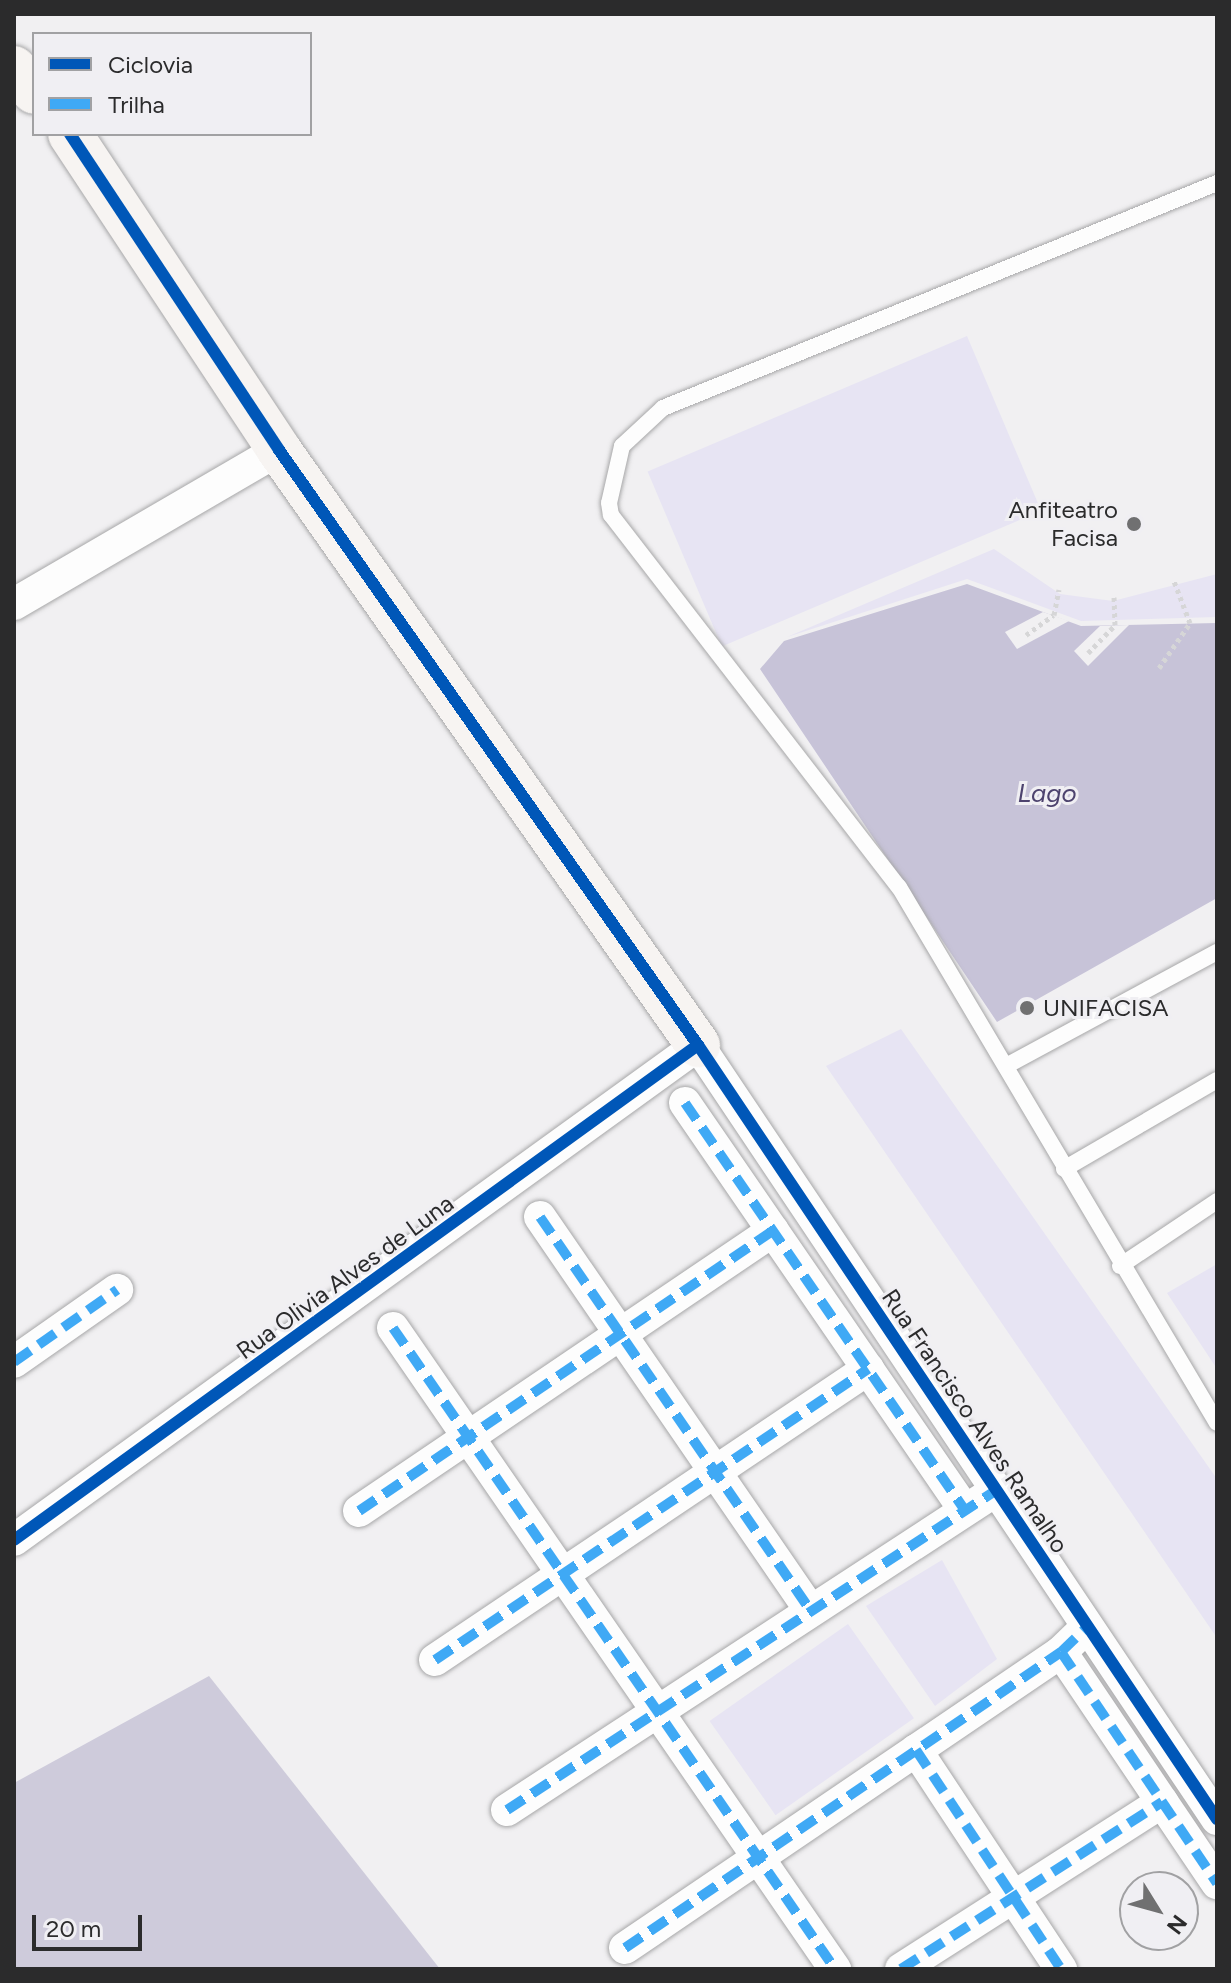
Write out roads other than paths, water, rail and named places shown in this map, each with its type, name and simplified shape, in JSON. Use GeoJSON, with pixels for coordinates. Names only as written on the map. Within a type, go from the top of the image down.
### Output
{"type":"FeatureCollection","features":[{"type":"Feature","properties":{"kind":"street"},"geometry":{"type":"LineString","coordinates":[[14,68],[32,90]]}},
{"type":"Feature","properties":{"kind":"street"},"geometry":{"type":"LineString","coordinates":[[71,136],[279,450],[698,1045]]}},
{"type":"Feature","properties":{"kind":"street"},"geometry":{"type":"LineString","coordinates":[[14,604],[279,450]]}},
{"type":"Feature","properties":{"kind":"street","name":"Rua Francisco Alves Ramalho"},"geometry":{"type":"LineString","coordinates":[[698,1045],[1217,1819]]}},
{"type":"Feature","properties":{"kind":"street","name":"Rua Olivia Alves de Luna"},"geometry":{"type":"LineString","coordinates":[[14,1540],[698,1045]]}},
{"type":"Feature","properties":{"kind":"street"},"geometry":{"type":"LineString","coordinates":[[685,1103],[965,1510]]}},
{"type":"Feature","properties":{"kind":"street"},"geometry":{"type":"LineString","coordinates":[[540,1217],[811,1611]]}},
{"type":"Feature","properties":{"kind":"street"},"geometry":{"type":"LineString","coordinates":[[359,1511],[773,1231]]}},
{"type":"Feature","properties":{"kind":"street"},"geometry":{"type":"LineString","coordinates":[[14,1362],[117,1290]]}},
{"type":"Feature","properties":{"kind":"street"},"geometry":{"type":"LineString","coordinates":[[393,1328],[835,1969]]}},
{"type":"Feature","properties":{"kind":"street"},"geometry":{"type":"LineString","coordinates":[[435,1660],[868,1369]]}},
{"type":"Feature","properties":{"kind":"street"},"geometry":{"type":"LineString","coordinates":[[507,1810],[995,1491]]}},
{"type":"Feature","properties":{"kind":"street"},"geometry":{"type":"LineString","coordinates":[[625,1948],[1061,1652],[1087,1627]]}},
{"type":"Feature","properties":{"kind":"street"},"geometry":{"type":"LineString","coordinates":[[1061,1652],[1217,1883]]}},
{"type":"Feature","properties":{"kind":"street"},"geometry":{"type":"LineString","coordinates":[[916,1750],[1061,1969]]}},
{"type":"Feature","properties":{"kind":"street"},"geometry":{"type":"LineString","coordinates":[[901,1969],[1162,1802]]}},
{"type":"Feature","properties":{"kind":"lane"},"geometry":{"type":"LineString","coordinates":[[1217,183],[663,408],[631,433],[612,478],[611,515],[899,887],[1120,1266],[1217,1423]]}},
{"type":"Feature","properties":{"kind":"lane"},"geometry":{"type":"LineString","coordinates":[[1006,1066],[1217,952]]}},
{"type":"Feature","properties":{"kind":"lane"},"geometry":{"type":"LineString","coordinates":[[1064,1169],[1217,1080]]}},
{"type":"Feature","properties":{"kind":"lane"},"geometry":{"type":"LineString","coordinates":[[1120,1266],[1217,1201]]}},
{"type":"Feature","properties":{"kind":"water","name":"Lago"},"geometry":{"type":"Polygon","coordinates":[[[967,584],[1081,626],[1217,623],[1217,898],[997,1022],[760,669],[784,641],[967,584]]]}},
{"type":"Feature","properties":{"kind":"place","name":"Anfiteatro Facisa"},"geometry":{"type":"Point","coordinates":[1134,524]}},
{"type":"Feature","properties":{"kind":"place","name":"UNIFACISA"},"geometry":{"type":"Point","coordinates":[1027,1008]}}]}
